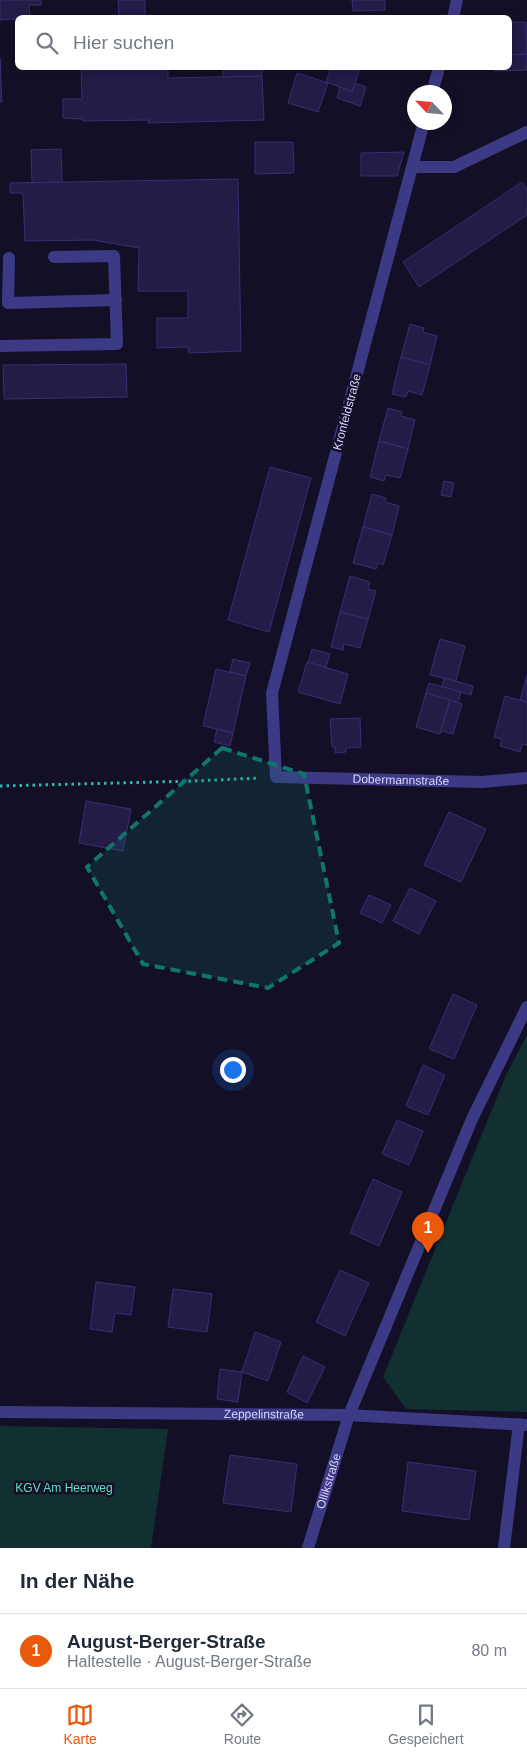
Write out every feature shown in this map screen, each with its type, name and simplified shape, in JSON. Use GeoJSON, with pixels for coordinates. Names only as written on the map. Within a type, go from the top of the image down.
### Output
{"type":"FeatureCollection","features":[{"type":"Feature","properties":{"kind":"street"},"geometry":{"type":"LineString","coordinates":[[454,15],[458,0]]}},
{"type":"Feature","properties":{"kind":"street"},"geometry":{"type":"LineString","coordinates":[[434,85],[438,70]]}},
{"type":"Feature","properties":{"kind":"street","name":"Kronfeldstraße"},"geometry":{"type":"LineString","coordinates":[[276,777],[272,694],[422,130]]}},
{"type":"Feature","properties":{"kind":"street"},"geometry":{"type":"LineString","coordinates":[[412,167],[454,166],[527,132]]}},
{"type":"Feature","properties":{"kind":"street"},"geometry":{"type":"LineString","coordinates":[[0,346],[117,344],[114,256],[54,257]]}},
{"type":"Feature","properties":{"kind":"street"},"geometry":{"type":"LineString","coordinates":[[8,258],[8,303],[116,300]]}},
{"type":"Feature","properties":{"kind":"street","name":"Dobermannstraße"},"geometry":{"type":"LineString","coordinates":[[276,777],[482,782],[527,778]]}},
{"type":"Feature","properties":{"kind":"street","name":"Ollikstraße"},"geometry":{"type":"LineString","coordinates":[[308,1548],[349,1415],[472,1119],[527,1006]]}},
{"type":"Feature","properties":{"kind":"street","name":"Zeppelinstraße"},"geometry":{"type":"LineString","coordinates":[[0,1412],[349,1415],[523,1424]]}},
{"type":"Feature","properties":{"kind":"street"},"geometry":{"type":"LineString","coordinates":[[504,1548],[523,1424]]}},
{"type":"Feature","properties":{"kind":"path"},"geometry":{"type":"LineString","coordinates":[[0,786],[276,777]]}},
{"type":"Feature","properties":{"kind":"highlighted area"},"geometry":{"type":"Polygon","coordinates":[[[222,748],[304,774],[339,943],[268,988],[143,964],[87,867],[222,748]]]}},
{"type":"Feature","properties":{"kind":"green space"},"geometry":{"type":"Polygon","coordinates":[[[527,1035],[527,1412],[406,1409],[383,1377],[506,1075],[527,1035]]]}},
{"type":"Feature","properties":{"kind":"green space","name":"KGV Am Heerweg"},"geometry":{"type":"Polygon","coordinates":[[[0,1426],[168,1429],[151,1548],[0,1548],[0,1426]]]}},
{"type":"Feature","properties":{"kind":"building"},"geometry":{"type":"Polygon","coordinates":[[[0,0],[41,0],[41,5],[29,5],[30,15],[15,15],[15,19],[0,20],[0,0]]]}},
{"type":"Feature","properties":{"kind":"building"},"geometry":{"type":"Polygon","coordinates":[[[118,0],[145,0],[145,15],[119,15],[118,0]]]}},
{"type":"Feature","properties":{"kind":"building"},"geometry":{"type":"Polygon","coordinates":[[[352,0],[385,0],[385,10],[353,11],[352,0]]]}},
{"type":"Feature","properties":{"kind":"building"},"geometry":{"type":"Polygon","coordinates":[[[512,22],[526,22],[527,54],[512,55],[512,22]]]}},
{"type":"Feature","properties":{"kind":"building"},"geometry":{"type":"Polygon","coordinates":[[[527,54],[527,70],[495,71],[512,70],[512,55],[527,54]]]}},
{"type":"Feature","properties":{"kind":"building"},"geometry":{"type":"Polygon","coordinates":[[[0,58],[2,102],[0,102],[0,58]]]}},
{"type":"Feature","properties":{"kind":"building"},"geometry":{"type":"Polygon","coordinates":[[[81,70],[168,70],[168,78],[262,76],[264,120],[148,123],[149,120],[83,121],[82,119],[63,118],[63,99],[82,99],[81,70]]]}},
{"type":"Feature","properties":{"kind":"building"},"geometry":{"type":"Polygon","coordinates":[[[223,70],[262,70],[262,76],[223,77],[223,70]]]}},
{"type":"Feature","properties":{"kind":"building"},"geometry":{"type":"Polygon","coordinates":[[[330,70],[359,70],[352,92],[326,82],[330,70]]]}},
{"type":"Feature","properties":{"kind":"building"},"geometry":{"type":"Polygon","coordinates":[[[297,73],[328,83],[318,112],[288,103],[297,73]]]}},
{"type":"Feature","properties":{"kind":"building"},"geometry":{"type":"Polygon","coordinates":[[[355,83],[366,87],[360,106],[337,98],[340,87],[352,92],[355,83]]]}},
{"type":"Feature","properties":{"kind":"building"},"geometry":{"type":"Polygon","coordinates":[[[255,142],[293,142],[294,173],[255,174],[255,142]]]}},
{"type":"Feature","properties":{"kind":"building"},"geometry":{"type":"Polygon","coordinates":[[[61,149],[62,182],[32,183],[31,150],[61,149]]]}},
{"type":"Feature","properties":{"kind":"building"},"geometry":{"type":"Polygon","coordinates":[[[404,152],[397,176],[361,176],[361,153],[404,152]]]}},
{"type":"Feature","properties":{"kind":"building"},"geometry":{"type":"Polygon","coordinates":[[[238,179],[241,351],[189,353],[188,347],[157,348],[157,318],[188,318],[188,291],[138,291],[139,248],[93,240],[25,241],[23,193],[10,193],[10,183],[238,179]]]}},
{"type":"Feature","properties":{"kind":"building"},"geometry":{"type":"Polygon","coordinates":[[[522,182],[527,189],[527,215],[419,287],[403,262],[522,182]]]}},
{"type":"Feature","properties":{"kind":"building"},"geometry":{"type":"Polygon","coordinates":[[[410,324],[424,328],[423,332],[437,336],[430,365],[401,357],[410,324]]]}},
{"type":"Feature","properties":{"kind":"building"},"geometry":{"type":"Polygon","coordinates":[[[401,357],[430,365],[422,395],[408,391],[406,397],[392,394],[401,357]]]}},
{"type":"Feature","properties":{"kind":"building"},"geometry":{"type":"Polygon","coordinates":[[[126,364],[127,397],[4,399],[3,365],[126,364]]]}},
{"type":"Feature","properties":{"kind":"building"},"geometry":{"type":"Polygon","coordinates":[[[388,408],[402,412],[401,416],[415,420],[408,449],[379,441],[388,408]]]}},
{"type":"Feature","properties":{"kind":"building"},"geometry":{"type":"Polygon","coordinates":[[[379,441],[408,449],[400,478],[386,475],[384,481],[370,477],[379,441]]]}},
{"type":"Feature","properties":{"kind":"building"},"geometry":{"type":"Polygon","coordinates":[[[270,467],[311,478],[269,632],[228,620],[270,467]]]}},
{"type":"Feature","properties":{"kind":"building"},"geometry":{"type":"Polygon","coordinates":[[[444,481],[454,483],[451,497],[441,495],[444,481]]]}},
{"type":"Feature","properties":{"kind":"building"},"geometry":{"type":"Polygon","coordinates":[[[372,494],[386,498],[385,502],[399,506],[392,535],[363,527],[372,494]]]}},
{"type":"Feature","properties":{"kind":"building"},"geometry":{"type":"Polygon","coordinates":[[[363,527],[392,535],[383,565],[378,563],[376,569],[353,563],[363,527]]]}},
{"type":"Feature","properties":{"kind":"building"},"geometry":{"type":"Polygon","coordinates":[[[350,576],[370,582],[368,589],[376,591],[368,619],[340,612],[350,576]]]}},
{"type":"Feature","properties":{"kind":"building"},"geometry":{"type":"Polygon","coordinates":[[[340,612],[368,619],[360,648],[344,644],[343,650],[331,647],[340,612]]]}},
{"type":"Feature","properties":{"kind":"building"},"geometry":{"type":"Polygon","coordinates":[[[440,639],[465,646],[456,681],[430,675],[440,639]]]}},
{"type":"Feature","properties":{"kind":"building"},"geometry":{"type":"Polygon","coordinates":[[[312,649],[330,654],[326,667],[308,663],[312,649]]]}},
{"type":"Feature","properties":{"kind":"building"},"geometry":{"type":"Polygon","coordinates":[[[233,659],[250,663],[246,676],[230,672],[233,659]]]}},
{"type":"Feature","properties":{"kind":"building"},"geometry":{"type":"Polygon","coordinates":[[[307,662],[348,674],[340,704],[298,692],[307,662]]]}},
{"type":"Feature","properties":{"kind":"building"},"geometry":{"type":"Polygon","coordinates":[[[216,669],[246,676],[233,733],[203,726],[216,669]]]}},
{"type":"Feature","properties":{"kind":"building"},"geometry":{"type":"Polygon","coordinates":[[[527,675],[527,702],[520,700],[527,675]]]}},
{"type":"Feature","properties":{"kind":"building"},"geometry":{"type":"Polygon","coordinates":[[[444,678],[473,686],[471,695],[442,687],[444,678]]]}},
{"type":"Feature","properties":{"kind":"building"},"geometry":{"type":"Polygon","coordinates":[[[429,683],[461,692],[458,703],[426,693],[429,683]]]}},
{"type":"Feature","properties":{"kind":"building"},"geometry":{"type":"Polygon","coordinates":[[[426,693],[450,700],[440,734],[416,727],[426,693]]]}},
{"type":"Feature","properties":{"kind":"building"},"geometry":{"type":"Polygon","coordinates":[[[505,696],[527,702],[527,745],[522,744],[520,752],[500,746],[502,739],[494,737],[505,696]]]}},
{"type":"Feature","properties":{"kind":"building"},"geometry":{"type":"Polygon","coordinates":[[[450,700],[462,704],[453,734],[441,731],[450,700]]]}},
{"type":"Feature","properties":{"kind":"building"},"geometry":{"type":"Polygon","coordinates":[[[360,718],[361,747],[346,748],[346,752],[335,753],[335,747],[332,747],[330,719],[360,718]]]}},
{"type":"Feature","properties":{"kind":"building"},"geometry":{"type":"Polygon","coordinates":[[[217,729],[233,733],[230,746],[214,742],[217,729]]]}},
{"type":"Feature","properties":{"kind":"building"},"geometry":{"type":"Polygon","coordinates":[[[86,801],[131,809],[123,851],[79,843],[86,801]]]}},
{"type":"Feature","properties":{"kind":"building"},"geometry":{"type":"Polygon","coordinates":[[[449,812],[486,829],[461,882],[424,865],[449,812]]]}},
{"type":"Feature","properties":{"kind":"building"},"geometry":{"type":"Polygon","coordinates":[[[410,888],[436,901],[419,934],[393,921],[410,888]]]}},
{"type":"Feature","properties":{"kind":"building"},"geometry":{"type":"Polygon","coordinates":[[[369,895],[391,905],[382,923],[360,913],[369,895]]]}},
{"type":"Feature","properties":{"kind":"building"},"geometry":{"type":"Polygon","coordinates":[[[453,994],[477,1005],[454,1059],[429,1049],[453,994]]]}},
{"type":"Feature","properties":{"kind":"building"},"geometry":{"type":"Polygon","coordinates":[[[423,1065],[445,1075],[428,1115],[406,1106],[423,1065]]]}},
{"type":"Feature","properties":{"kind":"building"},"geometry":{"type":"Polygon","coordinates":[[[397,1120],[423,1131],[409,1165],[382,1154],[397,1120]]]}},
{"type":"Feature","properties":{"kind":"building"},"geometry":{"type":"Polygon","coordinates":[[[373,1179],[402,1192],[379,1246],[350,1233],[373,1179]]]}},
{"type":"Feature","properties":{"kind":"building"},"geometry":{"type":"Polygon","coordinates":[[[340,1270],[369,1283],[345,1336],[316,1322],[340,1270]]]}},
{"type":"Feature","properties":{"kind":"building"},"geometry":{"type":"Polygon","coordinates":[[[96,1282],[135,1287],[131,1315],[115,1313],[112,1332],[90,1329],[96,1282]]]}},
{"type":"Feature","properties":{"kind":"building"},"geometry":{"type":"Polygon","coordinates":[[[173,1289],[212,1294],[207,1332],[168,1327],[173,1289]]]}},
{"type":"Feature","properties":{"kind":"building"},"geometry":{"type":"Polygon","coordinates":[[[255,1332],[281,1342],[268,1381],[242,1372],[255,1332]]]}},
{"type":"Feature","properties":{"kind":"building"},"geometry":{"type":"Polygon","coordinates":[[[303,1356],[325,1367],[307,1403],[287,1392],[303,1356]]]}},
{"type":"Feature","properties":{"kind":"building"},"geometry":{"type":"Polygon","coordinates":[[[220,1369],[242,1372],[238,1402],[217,1399],[220,1369]]]}},
{"type":"Feature","properties":{"kind":"building"},"geometry":{"type":"Polygon","coordinates":[[[230,1455],[297,1464],[291,1512],[223,1503],[230,1455]]]}},
{"type":"Feature","properties":{"kind":"building"},"geometry":{"type":"Polygon","coordinates":[[[408,1462],[476,1471],[469,1520],[402,1511],[408,1462]]]}},
{"type":"Feature","properties":{"kind":"place","name":"August-Berger-Straße"},"geometry":{"type":"Point","coordinates":[428,1253]}}]}
